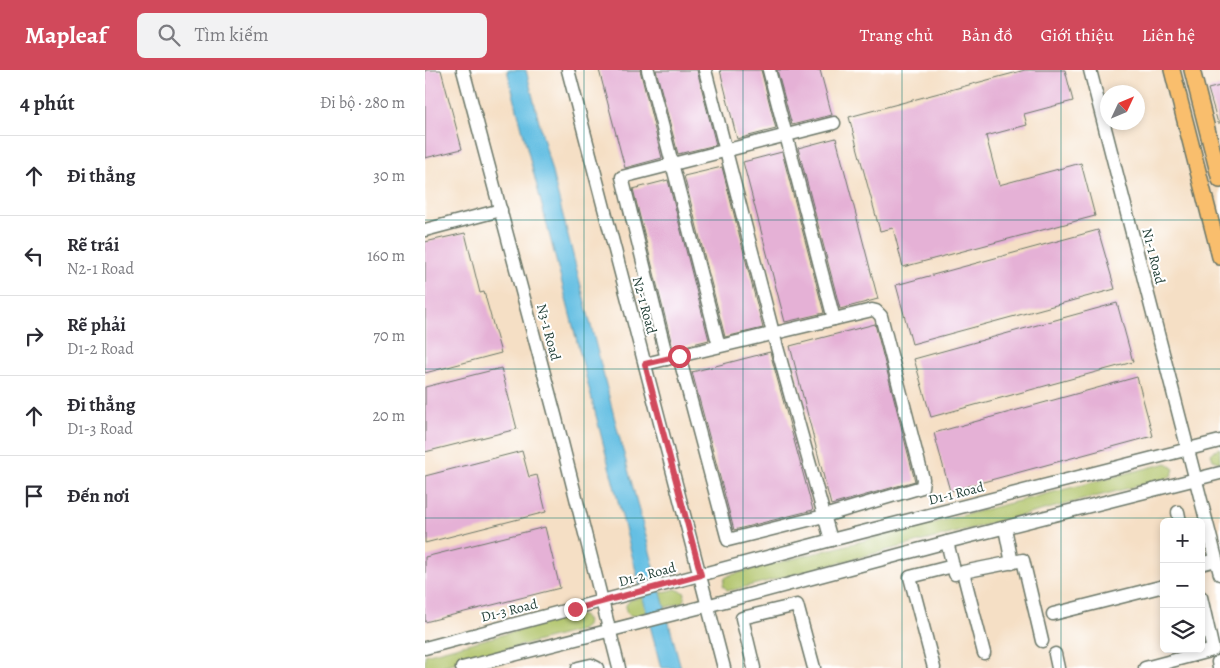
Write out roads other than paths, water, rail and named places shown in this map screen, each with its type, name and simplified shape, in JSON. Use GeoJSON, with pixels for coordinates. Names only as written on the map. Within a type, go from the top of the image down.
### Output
{"type":"FeatureCollection","features":[{"type":"Feature","properties":{"kind":"main road"},"geometry":{"type":"LineString","coordinates":[[1172,70],[1220,258]]}},
{"type":"Feature","properties":{"kind":"main road"},"geometry":{"type":"LineString","coordinates":[[1192,70],[1218,161],[1220,180]]}},
{"type":"Feature","properties":{"kind":"street","name":"N3-1 Road"},"geometry":{"type":"LineString","coordinates":[[463,70],[555,415],[619,668]]}},
{"type":"Feature","properties":{"kind":"street","name":"N2-1 Road"},"geometry":{"type":"LineString","coordinates":[[568,70],[724,668]]}},
{"type":"Feature","properties":{"kind":"street"},"geometry":{"type":"LineString","coordinates":[[648,70],[719,346]]}},
{"type":"Feature","properties":{"kind":"street"},"geometry":{"type":"LineString","coordinates":[[705,70],[773,334],[831,540]]}},
{"type":"Feature","properties":{"kind":"street"},"geometry":{"type":"LineString","coordinates":[[769,70],[834,319]]}},
{"type":"Feature","properties":{"kind":"street","name":"N1-1 Road"},"geometry":{"type":"LineString","coordinates":[[1090,70],[1220,574]]}},
{"type":"Feature","properties":{"kind":"street"},"geometry":{"type":"LineString","coordinates":[[645,364],[673,357],[719,346],[773,334],[871,310],[876,311],[881,316],[923,484],[919,489],[824,516],[728,540],[673,357],[622,177],[834,123]]}},
{"type":"Feature","properties":{"kind":"street"},"geometry":{"type":"LineString","coordinates":[[425,230],[501,210]]}},
{"type":"Feature","properties":{"kind":"street","name":"D1-1 Road"},"geometry":{"type":"LineString","coordinates":[[701,575],[1220,441]]}},
{"type":"Feature","properties":{"kind":"street"},"geometry":{"type":"LineString","coordinates":[[462,668],[1220,473]]}},
{"type":"Feature","properties":{"kind":"street"},"geometry":{"type":"LineString","coordinates":[[1005,528],[1012,563]]}},
{"type":"Feature","properties":{"kind":"street"},"geometry":{"type":"LineString","coordinates":[[947,542],[982,657],[963,572],[1023,560],[1042,641]]}},
{"type":"Feature","properties":{"kind":"street"},"geometry":{"type":"LineString","coordinates":[[1205,563],[1216,560]]}},
{"type":"Feature","properties":{"kind":"street"},"geometry":{"type":"LineString","coordinates":[[934,668],[910,577],[953,566]]}},
{"type":"Feature","properties":{"kind":"street","name":"D1-2 Road"},"geometry":{"type":"LineString","coordinates":[[601,602],[701,575]]}},
{"type":"Feature","properties":{"kind":"street"},"geometry":{"type":"LineString","coordinates":[[1053,614],[1160,587]]}},
{"type":"Feature","properties":{"kind":"street","name":"D1-3 Road"},"geometry":{"type":"LineString","coordinates":[[425,648],[601,602]]}},
{"type":"Feature","properties":{"kind":"street"},"geometry":{"type":"LineString","coordinates":[[754,668],[742,618],[797,605],[814,668]]}},
{"type":"Feature","properties":{"kind":"street"},"geometry":{"type":"LineString","coordinates":[[1145,668],[1213,650],[1216,639],[1205,608]]}},
{"type":"Feature","properties":{"kind":"street"},"geometry":{"type":"LineString","coordinates":[[1055,654],[1058,668]]}},
{"type":"Feature","properties":{"kind":"street"},"geometry":{"type":"LineString","coordinates":[[578,668],[591,665],[597,668]]}},
{"type":"Feature","properties":{"kind":"water"},"geometry":{"type":"Polygon","coordinates":[[[507,70],[526,70],[616,424],[681,668],[661,668],[507,70]]]}}]}
